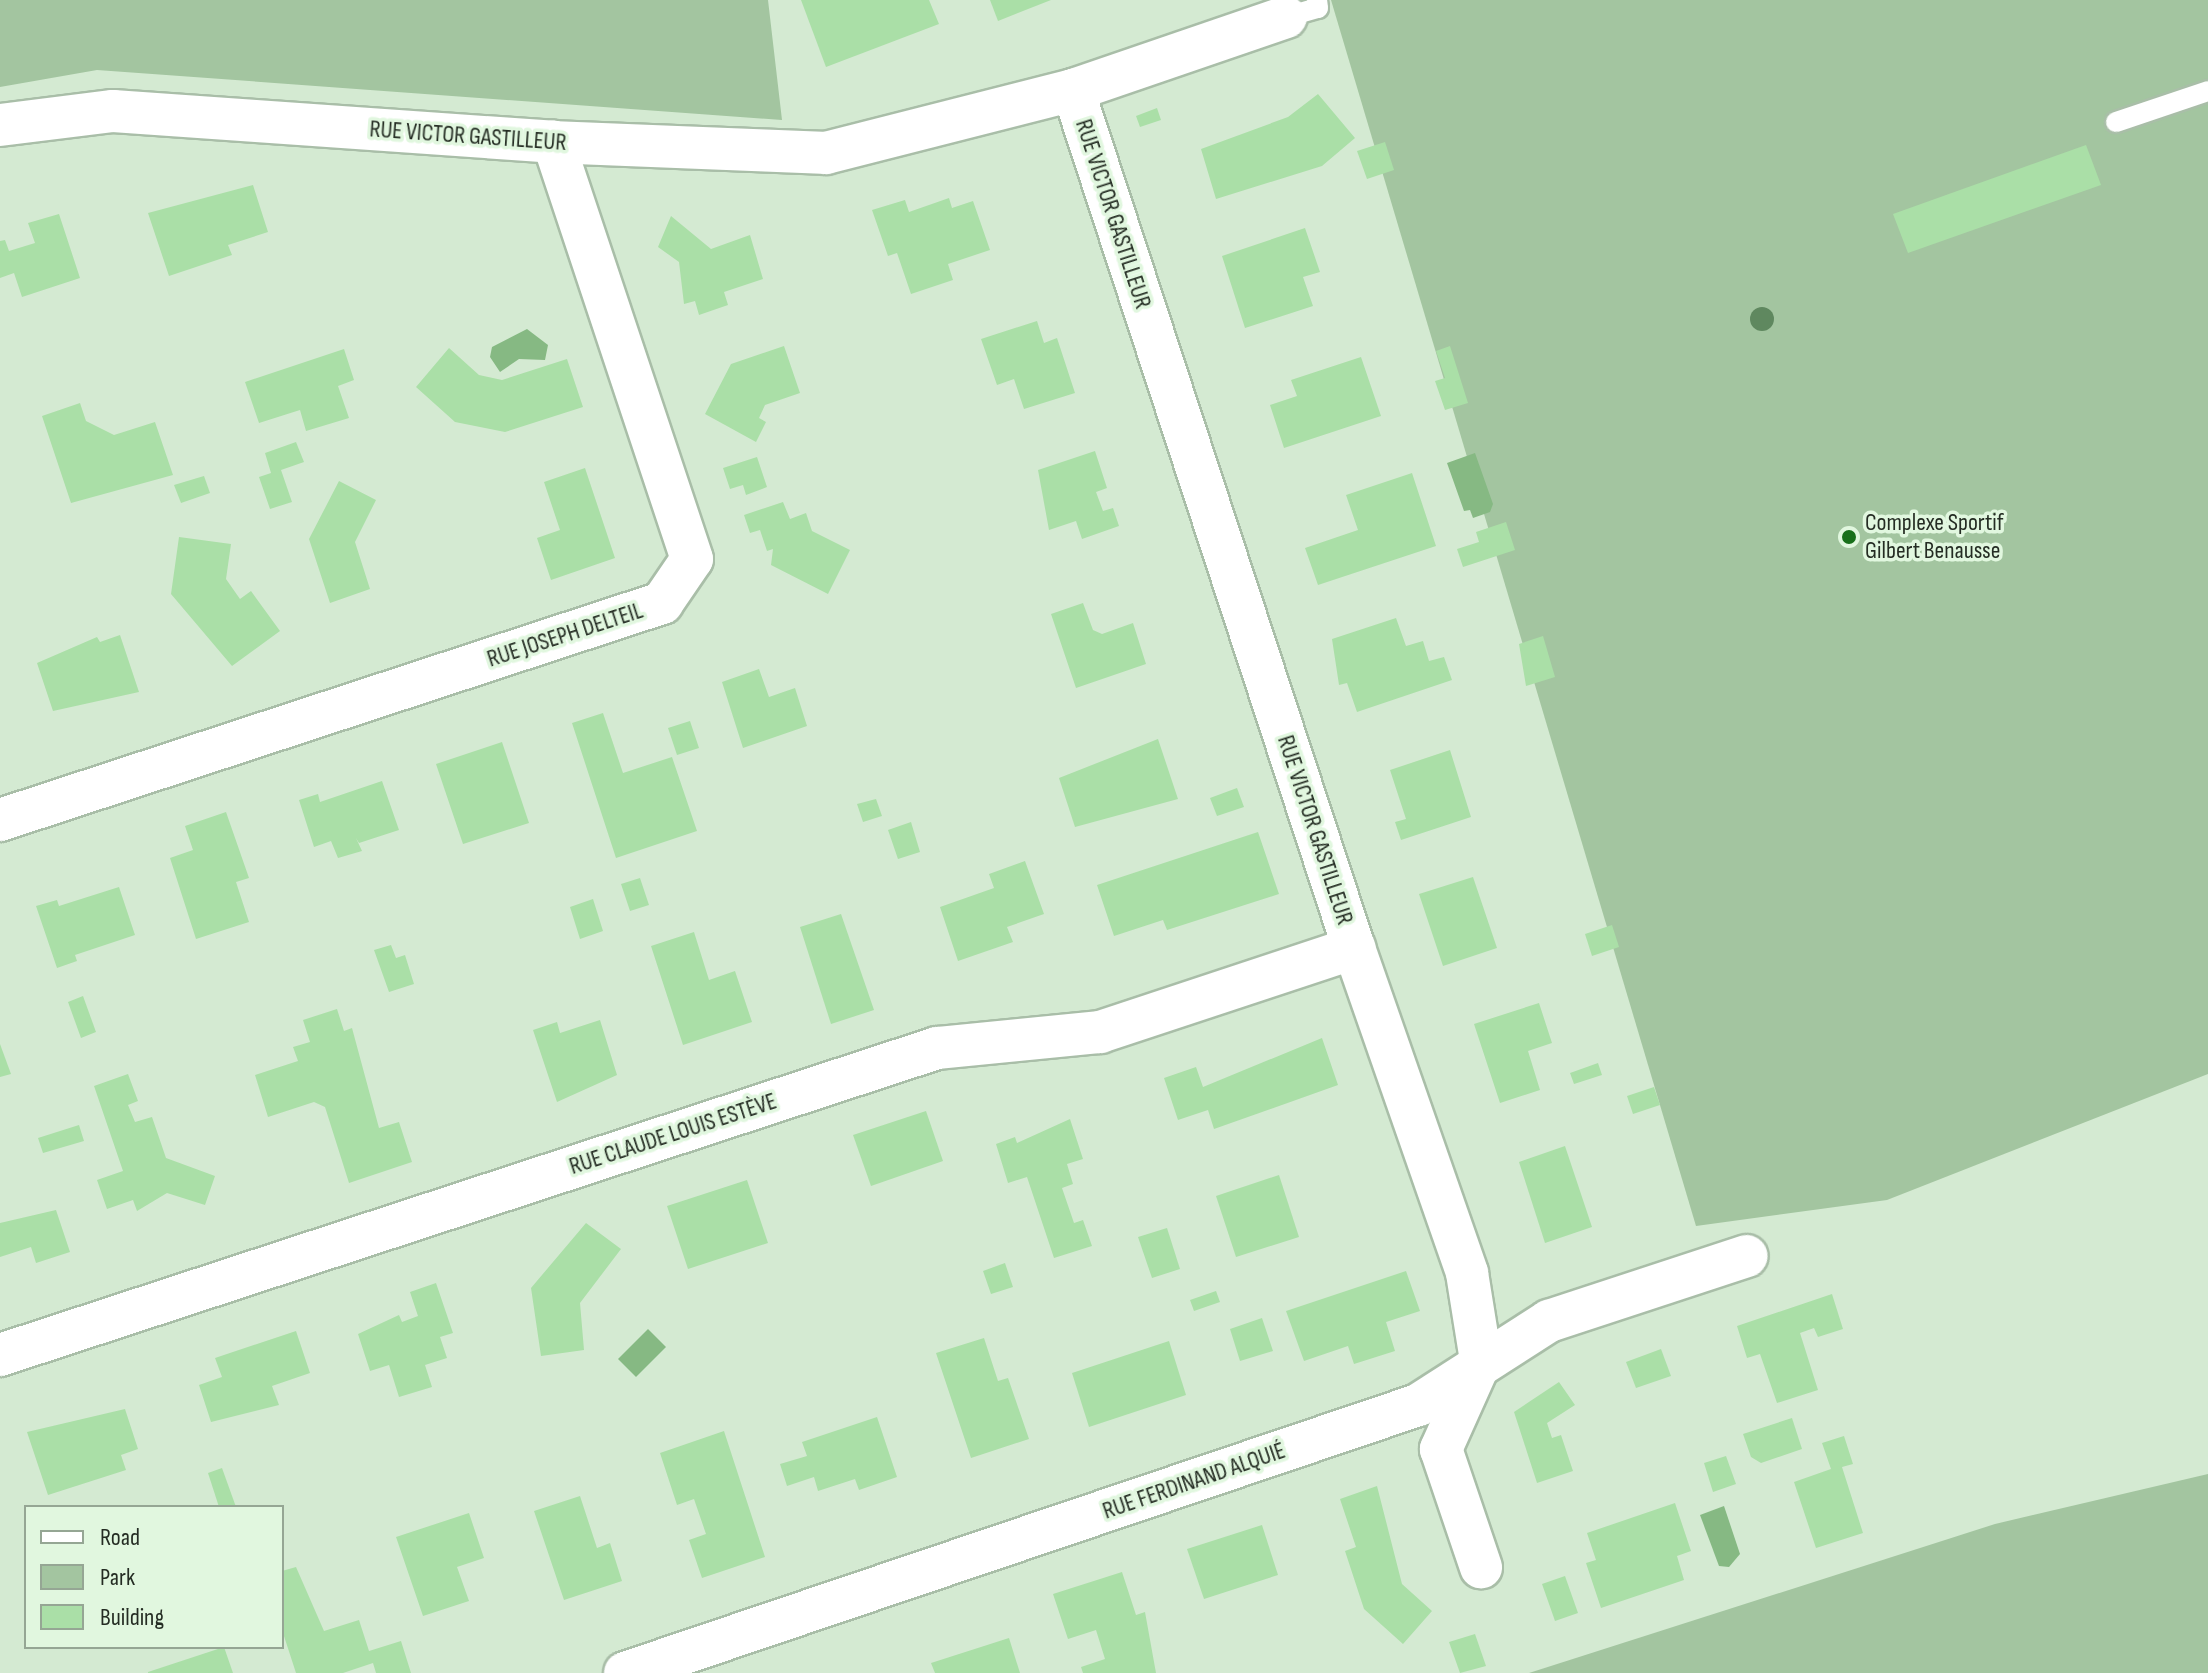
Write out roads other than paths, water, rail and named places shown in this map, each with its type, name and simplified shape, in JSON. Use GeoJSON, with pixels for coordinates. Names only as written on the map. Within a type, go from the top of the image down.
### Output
{"type":"FeatureCollection","features":[{"type":"Feature","properties":{"kind":"street","name":"RUE VICTOR GASTILLEUR"},"geometry":{"type":"LineString","coordinates":[[0,125],[113,111],[553,142],[826,153],[1073,90],[1301,8]]}},
{"type":"Feature","properties":{"kind":"street","name":"RUE VICTOR GASTILLEUR"},"geometry":{"type":"LineString","coordinates":[[1073,90],[1354,948],[1467,1273],[1481,1360]]}},
{"type":"Feature","properties":{"kind":"street","name":"RUE JOSEPH DELTEIL"},"geometry":{"type":"LineString","coordinates":[[0,820],[662,603],[692,559],[553,142]]}},
{"type":"Feature","properties":{"kind":"street","name":"RUE CLAUDE LOUIS ESTÈVE"},"geometry":{"type":"LineString","coordinates":[[0,1355],[937,1048],[1100,1032],[1354,948]]}},
{"type":"Feature","properties":{"kind":"street","name":"RUE FERDINAND ALQUIÉ"},"geometry":{"type":"LineString","coordinates":[[625,1673],[1418,1405],[1481,1360],[1549,1321],[1747,1256]]}},
{"type":"Feature","properties":{"kind":"street"},"geometry":{"type":"LineString","coordinates":[[1481,1360],[1441,1449],[1481,1567]]}},
{"type":"Feature","properties":{"kind":"lane"},"geometry":{"type":"LineString","coordinates":[[2116,122],[2208,91]]}},
{"type":"Feature","properties":{"kind":"place","name":"Complexe Sportif Gilbert Benausse"},"geometry":{"type":"Point","coordinates":[1849,537]}}]}
